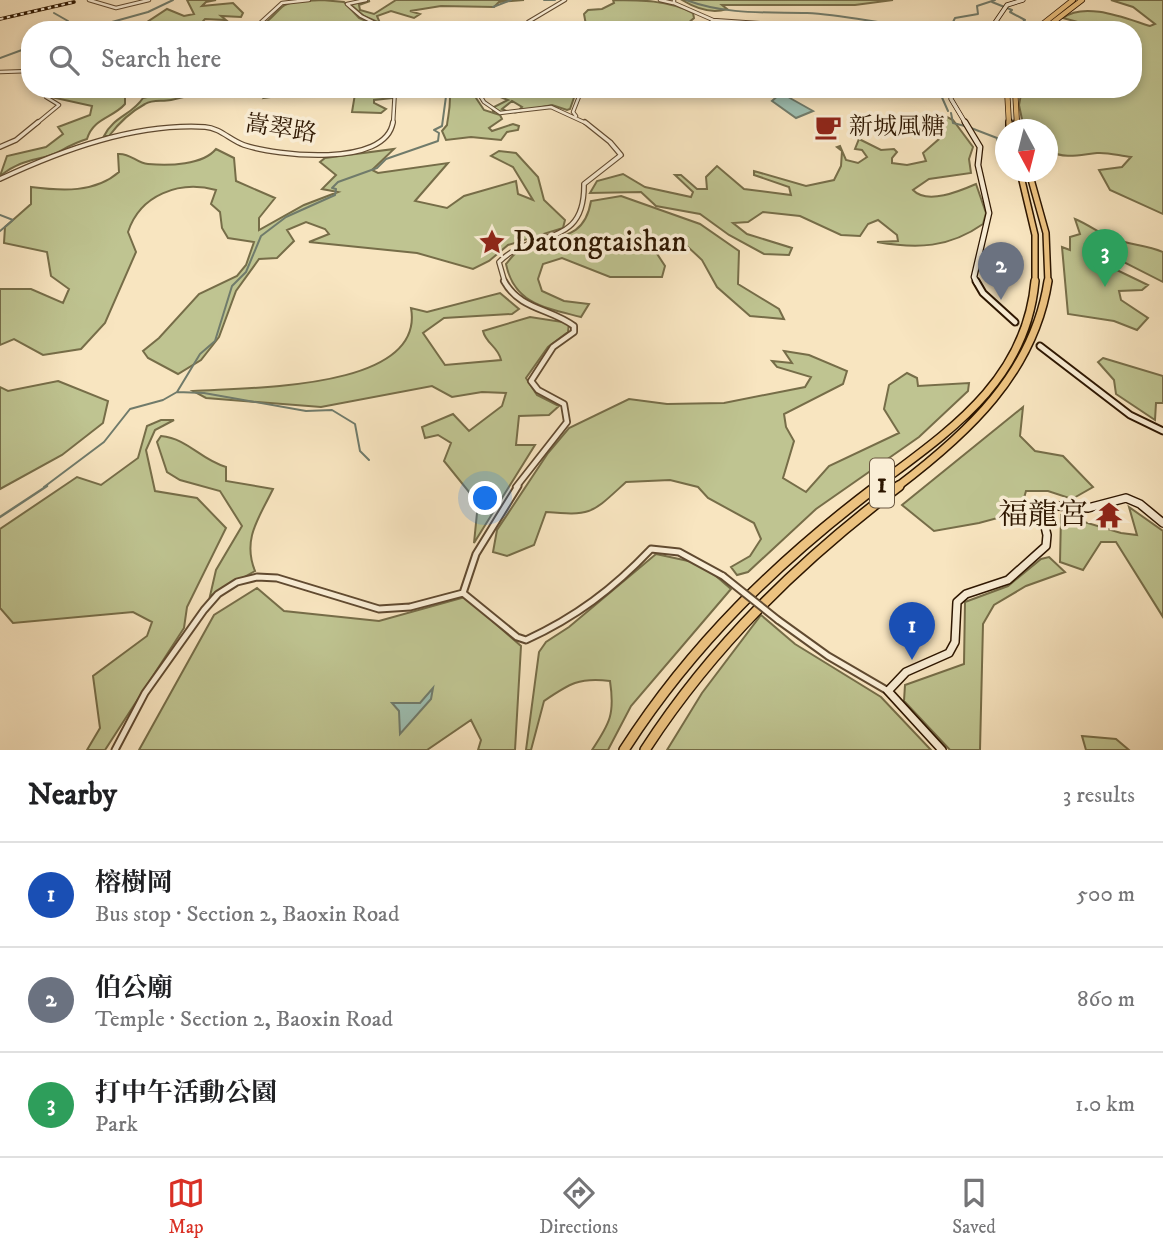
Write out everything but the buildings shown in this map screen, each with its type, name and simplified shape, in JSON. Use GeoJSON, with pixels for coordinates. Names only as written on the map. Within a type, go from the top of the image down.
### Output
{"type":"FeatureCollection","features":[{"type":"Feature","properties":{"kind":"highway"},"geometry":{"type":"LineString","coordinates":[[1044,21],[1073,0]]}},
{"type":"Feature","properties":{"kind":"highway"},"geometry":{"type":"LineString","coordinates":[[1055,21],[1082,0]]}},
{"type":"Feature","properties":{"kind":"highway"},"geometry":{"type":"LineString","coordinates":[[1007,98],[1008,119]]}},
{"type":"Feature","properties":{"kind":"highway"},"geometry":{"type":"LineString","coordinates":[[1015,98],[1016,119]]}},
{"type":"Feature","properties":{"kind":"highway","name":"1"},"geometry":{"type":"LineString","coordinates":[[624,750],[648,711],[734,607],[802,545],[949,430],[978,405],[993,384],[1020,339],[1030,314],[1037,282],[1036,229],[1023,182]]}},
{"type":"Feature","properties":{"kind":"highway","name":"1"},"geometry":{"type":"LineString","coordinates":[[647,750],[654,736],[717,650],[768,594],[833,537],[954,444],[1011,381],[1036,330],[1048,286],[1049,253],[1043,218],[1032,182]]}},
{"type":"Feature","properties":{"kind":"street"},"geometry":{"type":"LineString","coordinates":[[89,0],[116,9],[149,0]]}},
{"type":"Feature","properties":{"kind":"street"},"geometry":{"type":"LineString","coordinates":[[261,21],[282,3],[309,0]]}},
{"type":"Feature","properties":{"kind":"street"},"geometry":{"type":"LineString","coordinates":[[344,0],[366,0]]}},
{"type":"Feature","properties":{"kind":"street"},"geometry":{"type":"LineString","coordinates":[[530,21],[565,0]]}},
{"type":"Feature","properties":{"kind":"street"},"geometry":{"type":"LineString","coordinates":[[660,0],[674,1],[713,20],[728,21]]}},
{"type":"Feature","properties":{"kind":"street"},"geometry":{"type":"LineString","coordinates":[[996,21],[1007,5],[1023,0]]}},
{"type":"Feature","properties":{"kind":"street"},"geometry":{"type":"LineString","coordinates":[[349,2],[348,6],[371,21]]}},
{"type":"Feature","properties":{"kind":"street"},"geometry":{"type":"LineString","coordinates":[[0,72],[21,71]]}},
{"type":"Feature","properties":{"kind":"street"},"geometry":{"type":"LineString","coordinates":[[0,147],[17,141],[38,120],[59,105],[60,103],[48,98]]}},
{"type":"Feature","properties":{"kind":"street","name":"嵩翠路"},"geometry":{"type":"LineString","coordinates":[[0,179],[75,148],[145,131],[213,128],[245,146],[302,154],[339,153],[366,148],[388,138],[395,98]]}},
{"type":"Feature","properties":{"kind":"street"},"geometry":{"type":"LineString","coordinates":[[463,593],[463,578],[472,556],[531,465],[568,422],[564,404],[538,390],[531,381],[552,346],[574,332],[574,326],[567,319],[531,309],[519,300],[505,286],[499,262],[520,246],[541,238],[562,235],[573,227],[585,200],[584,184],[621,155],[618,146],[581,121],[552,107],[516,114],[497,113],[488,109],[481,98]]}},
{"type":"Feature","properties":{"kind":"street"},"geometry":{"type":"LineString","coordinates":[[578,98],[573,112],[581,121]]}},
{"type":"Feature","properties":{"kind":"street"},"geometry":{"type":"LineString","coordinates":[[951,98],[980,147],[978,165],[989,213],[974,277],[983,293],[1016,321]]}},
{"type":"Feature","properties":{"kind":"street"},"geometry":{"type":"LineString","coordinates":[[1040,346],[1130,415],[1163,431]]}},
{"type":"Feature","properties":{"kind":"street"},"geometry":{"type":"LineString","coordinates":[[888,691],[906,672],[949,653],[955,642],[957,602],[966,594],[1008,579],[1046,546],[1047,535],[1041,510],[1045,505],[1088,508],[1126,498],[1140,504],[1163,523]]}},
{"type":"Feature","properties":{"kind":"street"},"geometry":{"type":"LineString","coordinates":[[115,750],[147,691],[177,652],[202,611],[216,595],[241,579],[269,575],[303,583],[340,601],[383,609],[463,593],[479,603],[513,635],[526,640],[554,628],[617,585],[651,549],[662,548],[704,561],[778,620],[847,668],[888,691],[942,750]]}},
{"type":"Feature","properties":{"kind":"green space"},"geometry":{"type":"Polygon","coordinates":[[[187,0],[216,0],[206,2],[202,6],[233,3],[243,13],[241,17],[221,16],[226,20],[149,21],[167,9],[184,16],[194,14],[187,0]]]}},
{"type":"Feature","properties":{"kind":"green space"},"geometry":{"type":"Polygon","coordinates":[[[396,0],[524,0],[499,2],[494,7],[441,6],[410,11],[420,14],[414,18],[391,11],[377,16],[379,21],[364,16],[350,4],[370,1],[359,5],[360,10],[374,14],[396,0]]]}},
{"type":"Feature","properties":{"kind":"green space"},"geometry":{"type":"Polygon","coordinates":[[[613,0],[664,3],[693,13],[694,18],[690,21],[585,21],[584,14],[588,10],[602,9],[614,3],[613,0]]]}},
{"type":"Feature","properties":{"kind":"green space"},"geometry":{"type":"Polygon","coordinates":[[[682,0],[893,0],[855,5],[722,5],[727,9],[715,11],[698,8],[682,0]]]}},
{"type":"Feature","properties":{"kind":"green space"},"geometry":{"type":"Polygon","coordinates":[[[1111,0],[1163,0],[1163,214],[1110,190],[1099,170],[1122,167],[1131,157],[1101,153],[1072,156],[1058,154],[1058,119],[1022,119],[1019,105],[1020,98],[1142,98],[1142,24],[1150,26],[1155,24],[1133,7],[1111,0]]]}},
{"type":"Feature","properties":{"kind":"green space"},"geometry":{"type":"Polygon","coordinates":[[[296,2],[344,2],[366,21],[267,21],[282,7],[296,2]]]}},
{"type":"Feature","properties":{"kind":"green space"},"geometry":{"type":"Polygon","coordinates":[[[1083,11],[1106,13],[1134,21],[1074,21],[1063,18],[1083,11]]]}},
{"type":"Feature","properties":{"kind":"green space"},"geometry":{"type":"Polygon","coordinates":[[[56,98],[125,98],[125,104],[98,122],[87,139],[54,154],[17,165],[0,176],[7,156],[46,147],[63,134],[58,127],[90,115],[92,106],[56,98]]]}},
{"type":"Feature","properties":{"kind":"green space"},"geometry":{"type":"Polygon","coordinates":[[[143,98],[183,98],[151,102],[140,107],[109,136],[104,136],[113,124],[143,98]]]}},
{"type":"Feature","properties":{"kind":"green space"},"geometry":{"type":"Polygon","coordinates":[[[354,98],[392,98],[374,100],[374,103],[386,109],[381,113],[352,112],[354,98]]]}},
{"type":"Feature","properties":{"kind":"green space"},"geometry":{"type":"Polygon","coordinates":[[[450,98],[476,98],[484,110],[500,115],[502,119],[489,128],[492,131],[513,124],[519,126],[518,130],[507,132],[501,140],[471,137],[446,140],[442,131],[447,125],[450,98]]]}},
{"type":"Feature","properties":{"kind":"green space"},"geometry":{"type":"Polygon","coordinates":[[[503,98],[574,98],[570,109],[567,110],[552,105],[517,112],[522,107],[512,101],[502,109],[511,113],[493,111],[492,108],[508,100],[503,98]]]}},
{"type":"Feature","properties":{"kind":"green space"},"geometry":{"type":"Polygon","coordinates":[[[943,115],[953,120],[973,147],[969,159],[971,173],[929,179],[913,190],[935,197],[976,184],[986,213],[983,224],[970,232],[932,245],[906,246],[877,242],[898,241],[897,235],[878,220],[868,224],[860,236],[841,235],[800,216],[763,212],[748,222],[733,223],[747,234],[792,248],[789,255],[764,254],[729,235],[700,214],[656,206],[641,192],[590,193],[597,181],[623,174],[645,187],[691,197],[693,192],[675,175],[681,175],[697,189],[707,189],[706,177],[717,166],[744,189],[791,195],[789,187],[754,175],[754,171],[806,186],[834,180],[841,166],[842,151],[837,147],[840,146],[846,160],[858,163],[867,157],[862,150],[855,149],[859,139],[881,150],[894,149],[897,152],[892,163],[907,165],[926,161],[923,153],[939,139],[938,128],[915,122],[943,115]]]}},
{"type":"Feature","properties":{"kind":"green space"},"geometry":{"type":"Polygon","coordinates":[[[216,149],[234,158],[236,181],[275,198],[259,218],[259,230],[304,205],[338,192],[322,189],[336,175],[320,162],[325,158],[394,149],[372,170],[378,173],[448,163],[415,201],[447,208],[464,196],[516,181],[518,194],[533,200],[513,167],[491,156],[499,151],[516,153],[538,177],[544,200],[565,220],[563,228],[508,245],[489,261],[473,269],[417,253],[309,242],[329,234],[325,229],[306,222],[287,230],[294,241],[277,258],[259,259],[236,291],[219,337],[201,360],[178,374],[148,358],[143,351],[159,338],[199,294],[237,276],[246,265],[254,242],[228,238],[222,228],[220,212],[211,204],[216,190],[202,187],[175,189],[151,200],[134,219],[128,232],[136,252],[105,323],[81,349],[43,355],[14,339],[0,345],[0,289],[31,289],[63,303],[69,289],[51,276],[47,252],[4,243],[5,227],[31,204],[31,187],[66,190],[99,184],[119,172],[118,154],[156,165],[194,161],[216,149]]]}},
{"type":"Feature","properties":{"kind":"green space"},"geometry":{"type":"Polygon","coordinates":[[[621,196],[700,224],[739,251],[738,284],[779,309],[784,319],[750,316],[717,287],[702,260],[687,246],[660,236],[650,243],[665,266],[662,277],[610,277],[562,258],[543,264],[538,279],[542,291],[564,301],[589,304],[581,317],[544,307],[524,296],[516,288],[506,264],[518,251],[575,231],[587,215],[591,201],[621,196]]]}},
{"type":"Feature","properties":{"kind":"green space"},"geometry":{"type":"Polygon","coordinates":[[[1075,219],[1110,237],[1163,252],[1163,282],[1110,255],[1098,261],[1148,285],[1142,290],[1119,291],[1121,300],[1148,318],[1137,330],[1114,321],[1068,314],[1062,247],[1070,250],[1070,237],[1080,234],[1075,219]]]}},
{"type":"Feature","properties":{"kind":"green space"},"geometry":{"type":"Polygon","coordinates":[[[500,293],[519,309],[512,314],[444,318],[423,333],[445,365],[501,360],[483,331],[530,317],[569,323],[568,332],[548,347],[526,378],[537,395],[559,406],[549,415],[519,416],[516,445],[535,445],[474,543],[478,503],[444,461],[451,443],[438,435],[425,438],[422,427],[453,414],[469,431],[502,406],[506,393],[482,392],[452,397],[432,386],[321,407],[206,398],[193,391],[288,385],[326,380],[362,370],[390,356],[408,336],[411,308],[427,312],[500,293]]]}},
{"type":"Feature","properties":{"kind":"green space"},"geometry":{"type":"Polygon","coordinates":[[[784,351],[809,355],[847,371],[843,384],[784,414],[786,427],[794,441],[783,478],[806,492],[829,466],[899,433],[884,409],[889,385],[907,373],[917,378],[918,386],[969,383],[968,391],[919,437],[816,509],[748,572],[737,575],[731,567],[750,556],[761,539],[754,523],[708,498],[698,487],[670,480],[626,482],[591,510],[574,513],[546,512],[534,545],[507,556],[493,552],[497,530],[548,453],[569,428],[629,399],[667,404],[724,403],[805,387],[811,377],[777,367],[772,361],[792,363],[784,351]]]}},
{"type":"Feature","properties":{"kind":"green space"},"geometry":{"type":"Polygon","coordinates":[[[1103,358],[1163,376],[1163,403],[1156,403],[1155,420],[1116,394],[1114,380],[1098,362],[1103,358]]]}},
{"type":"Feature","properties":{"kind":"green space"},"geometry":{"type":"Polygon","coordinates":[[[58,381],[108,401],[103,423],[62,455],[0,489],[0,387],[8,391],[58,381]]]}},
{"type":"Feature","properties":{"kind":"green space"},"geometry":{"type":"Polygon","coordinates":[[[1023,407],[1020,436],[1035,451],[1063,456],[1093,487],[1072,499],[1048,491],[1026,491],[1020,512],[934,531],[902,505],[1023,407]]]}},
{"type":"Feature","properties":{"kind":"green space"},"geometry":{"type":"Polygon","coordinates":[[[161,420],[174,420],[155,430],[146,450],[155,491],[197,498],[226,528],[187,607],[184,628],[105,750],[87,750],[100,728],[93,676],[147,636],[152,622],[133,612],[13,623],[0,608],[0,529],[77,477],[101,485],[138,458],[147,426],[161,420]]]}},
{"type":"Feature","properties":{"kind":"green space"},"geometry":{"type":"Polygon","coordinates":[[[161,436],[179,441],[226,467],[226,481],[273,489],[251,539],[251,559],[255,571],[210,596],[216,570],[242,526],[220,491],[180,480],[167,472],[157,442],[161,436]]]}},
{"type":"Feature","properties":{"kind":"green space"},"geometry":{"type":"Polygon","coordinates":[[[1129,507],[1163,531],[1163,617],[1116,542],[1101,542],[1083,570],[1060,562],[1061,515],[1121,533],[1137,535],[1129,507]]]}},
{"type":"Feature","properties":{"kind":"green space"},"geometry":{"type":"Polygon","coordinates":[[[656,554],[702,564],[731,589],[631,706],[608,750],[592,750],[610,718],[610,681],[590,680],[575,683],[544,701],[531,750],[526,750],[539,652],[546,642],[569,627],[656,554]]]}},
{"type":"Feature","properties":{"kind":"green space"},"geometry":{"type":"Polygon","coordinates":[[[1049,557],[1065,572],[1026,586],[994,605],[983,624],[980,750],[950,750],[904,701],[905,685],[964,664],[965,602],[1008,586],[1041,559],[1049,557]]]}},
{"type":"Feature","properties":{"kind":"green space"},"geometry":{"type":"Polygon","coordinates":[[[257,588],[284,611],[379,621],[465,597],[521,646],[515,750],[478,750],[481,740],[471,720],[427,750],[139,750],[214,615],[257,588]]]}},
{"type":"Feature","properties":{"kind":"green space"},"geometry":{"type":"Polygon","coordinates":[[[761,615],[795,644],[881,697],[931,750],[667,750],[702,693],[761,615]]]}},
{"type":"Feature","properties":{"kind":"green space"},"geometry":{"type":"Polygon","coordinates":[[[1082,736],[1116,739],[1129,750],[1086,750],[1082,736]]]}},
{"type":"Feature","properties":{"kind":"shaded area"},"geometry":{"type":"Polygon","coordinates":[[[775,98],[790,98],[813,111],[796,118],[772,101],[775,98]]]}},
{"type":"Feature","properties":{"kind":"shaded area"},"geometry":{"type":"Polygon","coordinates":[[[433,688],[431,699],[400,734],[399,711],[392,703],[420,703],[433,688]]]}},
{"type":"Feature","properties":{"kind":"waterway"},"geometry":{"type":"LineString","coordinates":[[116,21],[148,12],[173,0]]}},
{"type":"Feature","properties":{"kind":"waterway"},"geometry":{"type":"LineString","coordinates":[[493,7],[511,0]]}},
{"type":"Feature","properties":{"kind":"waterway"},"geometry":{"type":"LineString","coordinates":[[544,0],[555,0]]}},
{"type":"Feature","properties":{"kind":"waterway"},"geometry":{"type":"LineString","coordinates":[[686,0],[731,10],[825,14],[871,21]]}},
{"type":"Feature","properties":{"kind":"waterway"},"geometry":{"type":"LineString","coordinates":[[954,21],[955,18],[978,14],[977,6],[995,0]]}},
{"type":"Feature","properties":{"kind":"waterway"},"geometry":{"type":"LineString","coordinates":[[992,2],[1012,10],[1010,12],[1024,21]]}},
{"type":"Feature","properties":{"kind":"waterway"},"geometry":{"type":"LineString","coordinates":[[54,13],[68,21]]}},
{"type":"Feature","properties":{"kind":"waterway"},"geometry":{"type":"LineString","coordinates":[[0,58],[21,50]]}},
{"type":"Feature","properties":{"kind":"waterway"},"geometry":{"type":"LineString","coordinates":[[177,392],[200,354],[215,341],[232,286],[246,272],[261,236],[286,217],[335,195],[336,189],[332,188],[338,182],[377,168],[386,159],[438,141],[439,133],[434,130],[442,126],[446,98]]}},
{"type":"Feature","properties":{"kind":"waterway"},"geometry":{"type":"LineString","coordinates":[[942,98],[948,111]]}},
{"type":"Feature","properties":{"kind":"waterway"},"geometry":{"type":"LineString","coordinates":[[951,113],[953,123],[965,126]]}},
{"type":"Feature","properties":{"kind":"waterway"},"geometry":{"type":"LineString","coordinates":[[971,128],[995,137]]}},
{"type":"Feature","properties":{"kind":"waterway"},"geometry":{"type":"LineString","coordinates":[[0,215],[13,220],[0,231]]}},
{"type":"Feature","properties":{"kind":"waterway"},"geometry":{"type":"LineString","coordinates":[[44,487],[104,442],[130,409],[163,400],[177,392]]}},
{"type":"Feature","properties":{"kind":"waterway"},"geometry":{"type":"LineString","coordinates":[[177,392],[204,393],[306,411],[332,410],[355,424],[360,451],[369,460]]}},
{"type":"Feature","properties":{"kind":"waterway"},"geometry":{"type":"LineString","coordinates":[[0,517],[47,486]]}},
{"type":"Feature","properties":{"kind":"tunnel"},"geometry":{"type":"LineString","coordinates":[[1015,322],[1040,346]]}},
{"type":"Feature","properties":{"kind":"railway"},"geometry":{"type":"LineString","coordinates":[[0,19],[74,2]]}},
{"type":"Feature","properties":{"kind":"place","name":"新城風糖"},"geometry":{"type":"Point","coordinates":[828,127]}},
{"type":"Feature","properties":{"kind":"place","name":"Datongtaishan"},"geometry":{"type":"Point","coordinates":[492,242]}},
{"type":"Feature","properties":{"kind":"place","name":"打中午活動公園"},"geometry":{"type":"Point","coordinates":[1105,287]}},
{"type":"Feature","properties":{"kind":"place","name":"伯公廟"},"geometry":{"type":"Point","coordinates":[1001,300]}},
{"type":"Feature","properties":{"kind":"place","name":"福龍宮"},"geometry":{"type":"Point","coordinates":[1109,515]}},
{"type":"Feature","properties":{"kind":"place","name":"榕樹岡"},"geometry":{"type":"Point","coordinates":[912,660]}}]}
